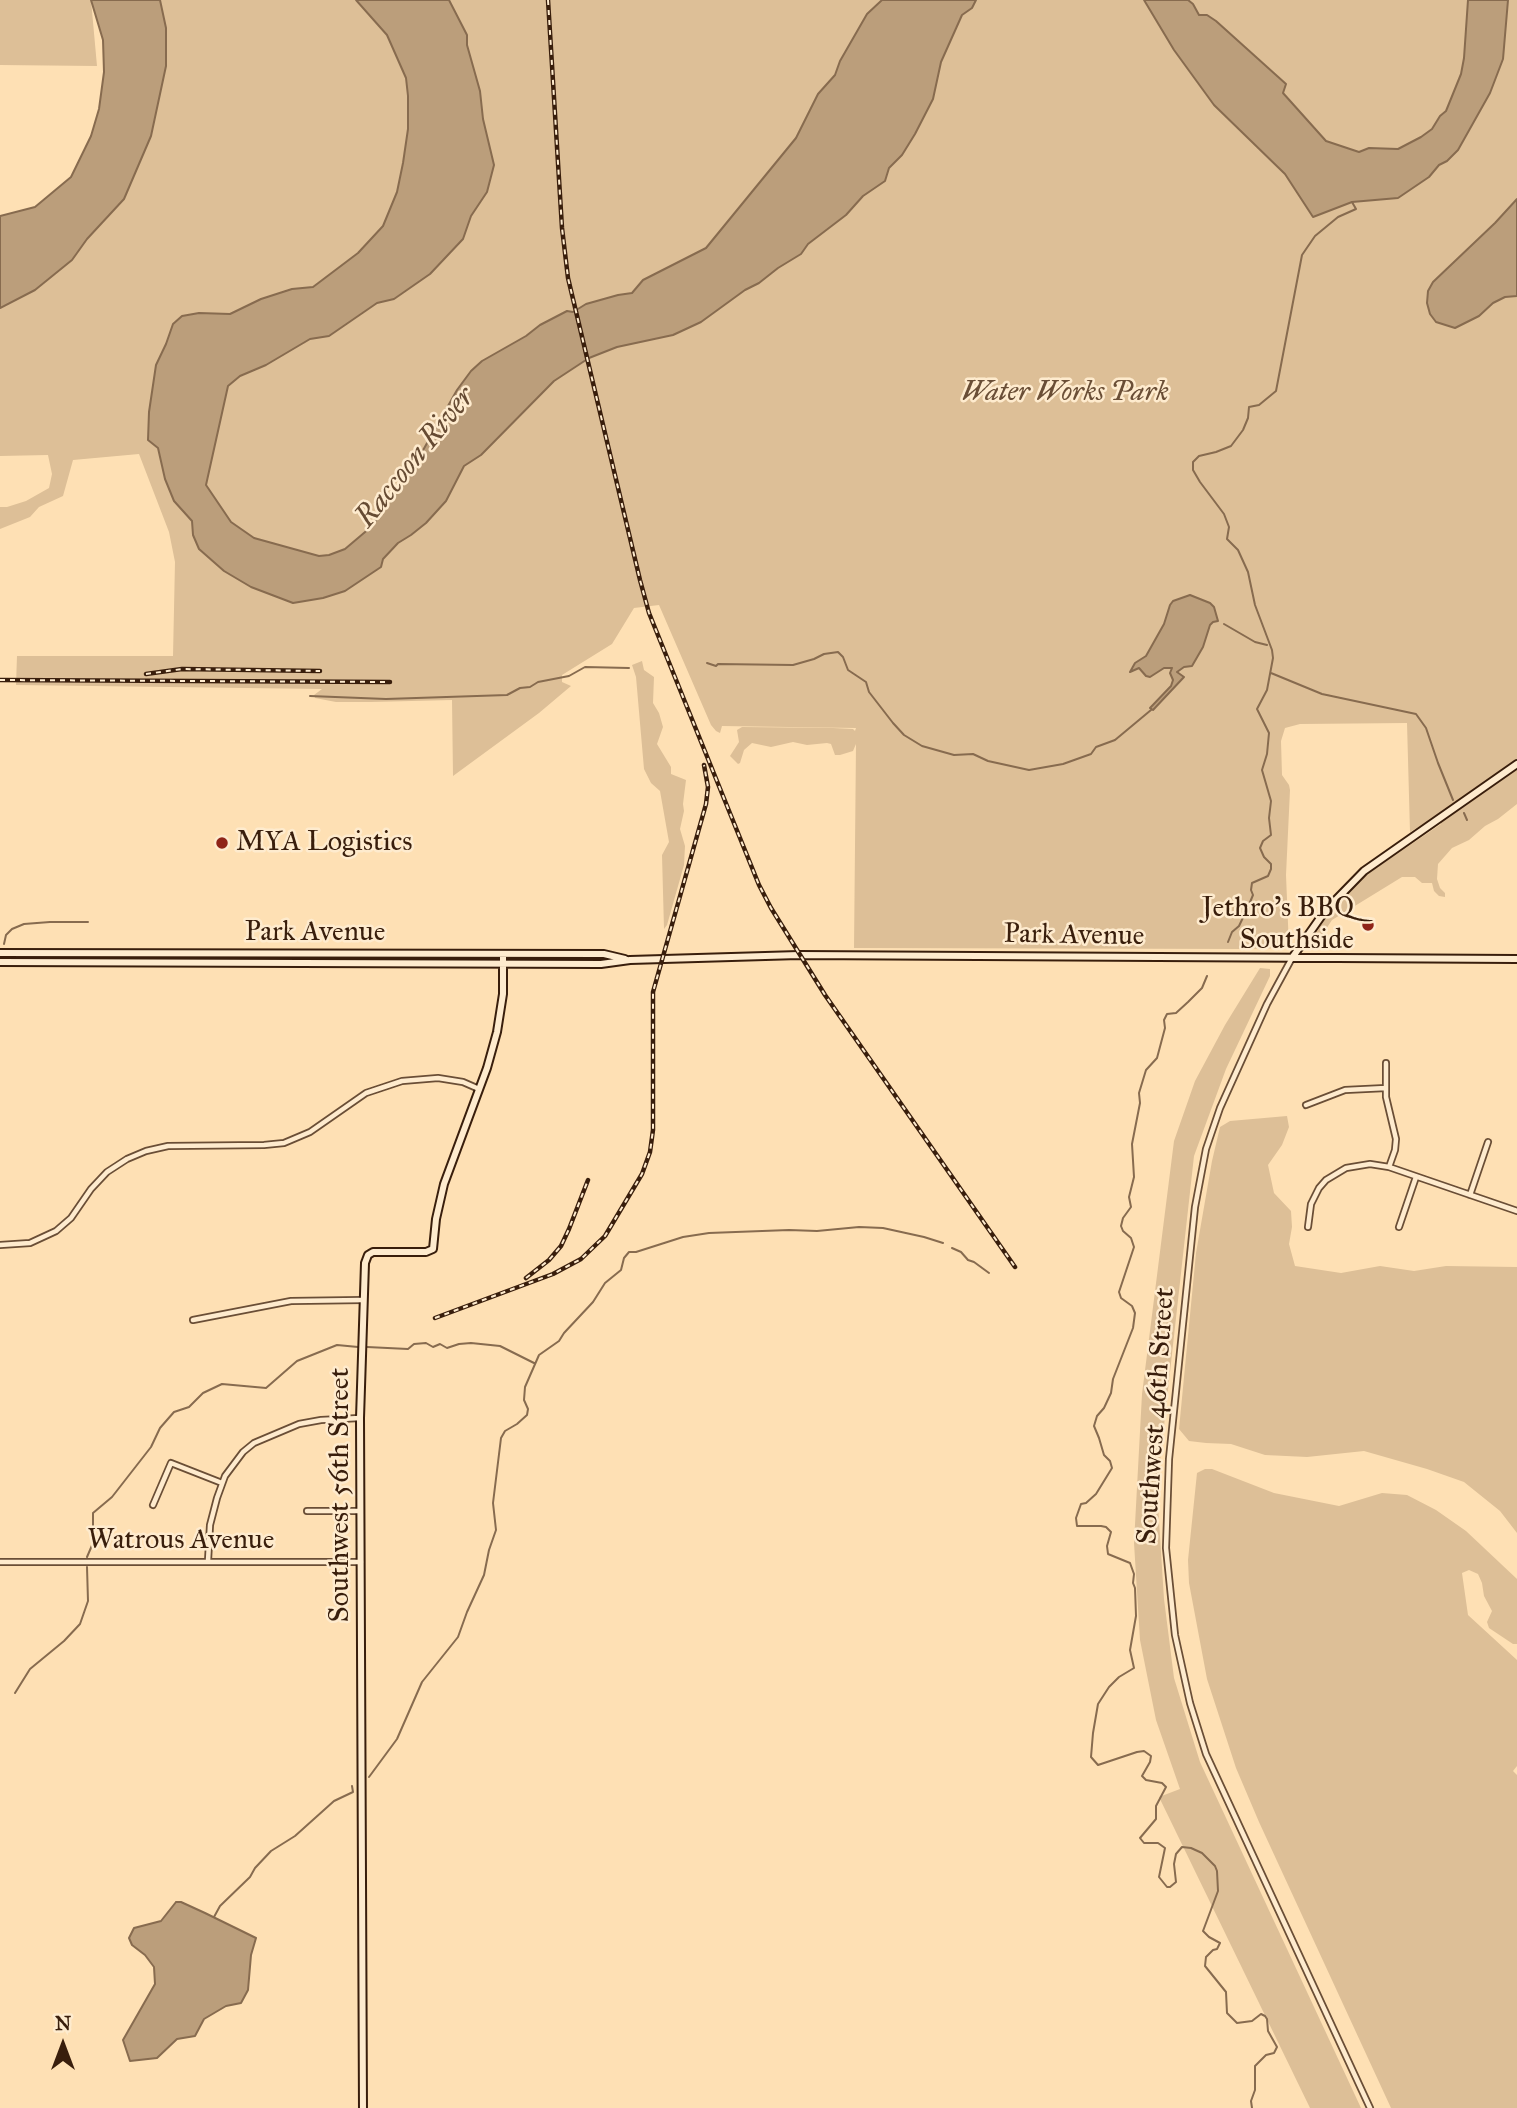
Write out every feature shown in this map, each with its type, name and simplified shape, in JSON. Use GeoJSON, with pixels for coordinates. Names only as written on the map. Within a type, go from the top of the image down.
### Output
{"type":"FeatureCollection","features":[{"type":"Feature","properties":{"kind":"main road"},"geometry":{"type":"LineString","coordinates":[[1292,958],[1325,911],[1357,877],[1517,764]]}},
{"type":"Feature","properties":{"kind":"main road","name":"Park Avenue"},"geometry":{"type":"LineString","coordinates":[[0,953],[604,954],[630,960]]}},
{"type":"Feature","properties":{"kind":"main road","name":"Southwest 56th Street"},"geometry":{"type":"LineString","coordinates":[[363,2108],[360,1418],[365,1263],[368,1255],[373,1252],[433,1250],[436,1219],[444,1184],[497,1032],[503,994],[503,954]]}},
{"type":"Feature","properties":{"kind":"main road","name":"Park Avenue"},"geometry":{"type":"LineString","coordinates":[[0,962],[601,964],[630,960],[799,955],[1517,959]]}},
{"type":"Feature","properties":{"kind":"street","name":"Southwest 46th Street"},"geometry":{"type":"LineString","coordinates":[[1292,958],[1270,997],[1216,1118],[1199,1182],[1169,1459],[1166,1519],[1168,1575],[1182,1672],[1206,1754],[1370,2108]]}},
{"type":"Feature","properties":{"kind":"street"},"geometry":{"type":"LineString","coordinates":[[1386,1063],[1388,1107],[1396,1139],[1389,1167]]}},
{"type":"Feature","properties":{"kind":"street"},"geometry":{"type":"LineString","coordinates":[[0,1245],[30,1243],[56,1231],[71,1217],[107,1172],[146,1151],[180,1146],[284,1143],[310,1132],[366,1093],[402,1081],[438,1078],[463,1082],[479,1089]]}},
{"type":"Feature","properties":{"kind":"street"},"geometry":{"type":"LineString","coordinates":[[1306,1105],[1345,1090],[1386,1088]]}},
{"type":"Feature","properties":{"kind":"street"},"geometry":{"type":"LineString","coordinates":[[1470,1195],[1488,1142]]}},
{"type":"Feature","properties":{"kind":"street"},"geometry":{"type":"LineString","coordinates":[[1308,1227],[1316,1194],[1331,1176],[1357,1165],[1370,1164],[1389,1167],[1517,1211]]}},
{"type":"Feature","properties":{"kind":"street"},"geometry":{"type":"LineString","coordinates":[[1399,1227],[1416,1177]]}},
{"type":"Feature","properties":{"kind":"street"},"geometry":{"type":"LineString","coordinates":[[193,1320],[291,1301],[363,1300]]}},
{"type":"Feature","properties":{"kind":"street"},"geometry":{"type":"LineString","coordinates":[[208,1561],[210,1525],[222,1483],[243,1452],[272,1434],[299,1424],[321,1419],[360,1418]]}},
{"type":"Feature","properties":{"kind":"street"},"geometry":{"type":"LineString","coordinates":[[153,1505],[171,1463],[222,1483]]}},
{"type":"Feature","properties":{"kind":"street"},"geometry":{"type":"LineString","coordinates":[[307,1511],[361,1511]]}},
{"type":"Feature","properties":{"kind":"street","name":"Watrous Avenue"},"geometry":{"type":"LineString","coordinates":[[0,1562],[361,1562]]}},
{"type":"Feature","properties":{"kind":"green space"},"geometry":{"type":"Polygon","coordinates":[[[0,0],[91,0],[97,66],[0,65],[0,0]]]}},
{"type":"Feature","properties":{"kind":"green space","name":"Water Works Park"},"geometry":{"type":"Polygon","coordinates":[[[145,0],[1517,0],[1517,761],[1410,832],[1407,723],[1300,724],[1285,728],[1281,741],[1282,775],[1290,790],[1286,875],[1289,948],[854,948],[856,744],[853,751],[835,755],[831,744],[827,743],[807,745],[793,742],[771,747],[752,743],[744,750],[740,763],[730,756],[739,742],[737,730],[742,727],[833,728],[855,731],[856,728],[722,726],[720,733],[716,731],[659,605],[634,608],[612,644],[562,675],[562,682],[571,686],[453,776],[452,700],[336,702],[315,698],[314,695],[322,689],[16,685],[17,656],[173,656],[175,562],[169,532],[139,454],[73,460],[63,496],[39,507],[30,517],[0,529],[0,507],[26,501],[49,488],[52,474],[48,455],[0,456],[0,291],[52,258],[145,0]]]}},
{"type":"Feature","properties":{"kind":"green space"},"geometry":{"type":"Polygon","coordinates":[[[642,661],[644,670],[654,677],[653,703],[663,727],[657,744],[671,767],[671,774],[686,780],[680,829],[685,846],[684,865],[664,929],[662,855],[669,842],[660,791],[651,783],[644,769],[636,677],[632,665],[642,661]]]}},
{"type":"Feature","properties":{"kind":"green space"},"geometry":{"type":"Polygon","coordinates":[[[1517,769],[1517,804],[1469,840],[1452,848],[1438,864],[1437,879],[1445,897],[1434,891],[1432,883],[1422,883],[1415,877],[1402,877],[1332,920],[1314,947],[1310,942],[1330,912],[1366,875],[1517,769]]]}},
{"type":"Feature","properties":{"kind":"green space"},"geometry":{"type":"Polygon","coordinates":[[[1260,968],[1270,969],[1270,976],[1226,1069],[1194,1156],[1157,1489],[1164,1599],[1174,1678],[1200,1762],[1361,2108],[1310,2108],[1159,1797],[1180,1789],[1156,1720],[1140,1640],[1134,1543],[1142,1394],[1174,1141],[1195,1081],[1260,968]]]}},
{"type":"Feature","properties":{"kind":"green space"},"geometry":{"type":"Polygon","coordinates":[[[1287,1116],[1289,1127],[1282,1145],[1268,1165],[1274,1193],[1291,1211],[1289,1244],[1295,1266],[1341,1273],[1380,1266],[1414,1271],[1446,1266],[1517,1267],[1517,1533],[1500,1511],[1464,1482],[1427,1469],[1364,1451],[1307,1457],[1265,1455],[1231,1444],[1189,1441],[1179,1429],[1196,1253],[1220,1127],[1230,1121],[1287,1116]]]}},
{"type":"Feature","properties":{"kind":"green space"},"geometry":{"type":"Polygon","coordinates":[[[1212,1469],[1274,1493],[1339,1506],[1382,1493],[1407,1495],[1436,1510],[1466,1531],[1517,1579],[1517,1644],[1513,1644],[1489,1628],[1487,1622],[1492,1611],[1484,1596],[1478,1574],[1469,1570],[1462,1573],[1468,1615],[1517,1660],[1517,1766],[1513,1771],[1517,1775],[1517,2108],[1391,2108],[1259,1822],[1236,1768],[1207,1679],[1189,1583],[1188,1560],[1197,1473],[1212,1469]]]}},
{"type":"Feature","properties":{"kind":"shaded area"},"geometry":{"type":"Polygon","coordinates":[[[91,0],[160,0],[166,28],[166,66],[151,136],[124,199],[87,239],[72,260],[35,290],[0,308],[0,216],[35,207],[71,177],[91,136],[99,109],[104,72],[103,40],[91,0]]]}},
{"type":"Feature","properties":{"kind":"shaded area"},"geometry":{"type":"Polygon","coordinates":[[[356,0],[449,0],[467,35],[494,165],[487,192],[471,216],[463,239],[430,274],[394,299],[377,303],[329,336],[310,339],[266,365],[240,376],[228,386],[206,485],[231,522],[254,538],[319,556],[345,549],[371,527],[413,468],[457,390],[482,361],[567,311],[573,312],[586,304],[632,293],[643,280],[706,248],[796,138],[818,94],[835,75],[867,14],[882,0],[976,0],[972,8],[962,15],[941,62],[933,99],[902,155],[889,168],[885,181],[863,196],[846,215],[808,244],[801,254],[701,322],[673,335],[617,347],[589,358],[554,381],[481,455],[464,466],[446,501],[426,523],[398,543],[383,559],[381,567],[345,591],[293,603],[251,587],[224,571],[199,549],[193,535],[192,521],[174,501],[165,479],[158,448],[148,440],[149,412],[156,365],[173,324],[182,316],[199,313],[230,314],[261,299],[292,289],[313,287],[358,253],[383,226],[397,192],[403,163],[408,129],[406,78],[387,35],[356,0]]]}},
{"type":"Feature","properties":{"kind":"shaded area"},"geometry":{"type":"Polygon","coordinates":[[[1144,0],[1188,0],[1199,15],[1207,15],[1216,21],[1286,84],[1283,93],[1326,141],[1359,152],[1369,148],[1398,149],[1432,129],[1446,111],[1461,74],[1468,0],[1508,0],[1503,59],[1490,93],[1458,150],[1429,177],[1398,198],[1352,202],[1313,217],[1285,174],[1214,105],[1174,50],[1144,0]]]}},
{"type":"Feature","properties":{"kind":"shaded area"},"geometry":{"type":"Polygon","coordinates":[[[1517,199],[1517,296],[1505,297],[1493,303],[1479,316],[1455,328],[1436,322],[1427,303],[1428,291],[1433,282],[1517,199]]]}},
{"type":"Feature","properties":{"kind":"shaded area"},"geometry":{"type":"Polygon","coordinates":[[[1190,595],[1210,603],[1218,621],[1210,625],[1203,647],[1192,666],[1177,672],[1184,677],[1153,710],[1150,708],[1171,686],[1172,668],[1164,668],[1150,677],[1139,668],[1130,672],[1135,663],[1146,656],[1173,601],[1190,595]]]}},
{"type":"Feature","properties":{"kind":"shaded area"},"geometry":{"type":"Polygon","coordinates":[[[176,1902],[256,1938],[251,1955],[248,1990],[241,2003],[226,2006],[204,2019],[195,2036],[177,2039],[157,2058],[130,2061],[123,2040],[155,1984],[154,1967],[145,1955],[132,1945],[129,1938],[134,1928],[161,1921],[176,1902]]]}},
{"type":"Feature","properties":{"kind":"waterway"},"geometry":{"type":"LineString","coordinates":[[1228,942],[1232,932],[1239,926],[1253,895],[1252,883],[1268,876],[1271,869],[1271,864],[1260,848],[1263,841],[1271,835],[1271,801],[1262,770],[1269,733],[1257,709],[1267,690],[1273,658],[1255,605],[1248,572],[1238,550],[1227,539],[1229,527],[1224,514],[1200,482],[1193,470],[1193,462],[1199,456],[1231,446],[1243,430],[1249,407],[1259,405],[1276,391],[1302,255],[1315,236],[1338,217],[1356,209],[1352,202]]}},
{"type":"Feature","properties":{"kind":"waterway"},"geometry":{"type":"LineString","coordinates":[[1224,624],[1255,642],[1267,645]]}},
{"type":"Feature","properties":{"kind":"waterway"},"geometry":{"type":"LineString","coordinates":[[707,663],[716,666],[793,665],[838,652],[848,670],[866,682],[869,692],[904,735],[922,746],[954,755],[973,754],[988,761],[1029,770],[1063,764],[1091,754],[1096,747],[1115,740],[1151,710]]}},
{"type":"Feature","properties":{"kind":"waterway"},"geometry":{"type":"LineString","coordinates":[[310,696],[386,699],[507,695],[538,682],[569,676],[585,667],[629,668]]}},
{"type":"Feature","properties":{"kind":"waterway"},"geometry":{"type":"LineString","coordinates":[[1271,673],[1322,694],[1416,714],[1426,728],[1453,800]]}},
{"type":"Feature","properties":{"kind":"waterway"},"geometry":{"type":"LineString","coordinates":[[1464,813],[1467,820]]}},
{"type":"Feature","properties":{"kind":"waterway"},"geometry":{"type":"LineString","coordinates":[[4,944],[6,935],[24,924],[88,922]]}},
{"type":"Feature","properties":{"kind":"waterway"},"geometry":{"type":"LineString","coordinates":[[1207,976],[1202,988],[1188,1002],[1176,1013],[1167,1014],[1157,1058],[1146,1070],[1139,1093],[1140,1103],[1132,1144],[1134,1177],[1129,1197],[1131,1207],[1121,1226],[1131,1238],[1134,1247],[1119,1292],[1135,1313],[1133,1328],[1113,1379],[1111,1393],[1094,1426],[1104,1455],[1112,1468],[1096,1494],[1081,1504],[1076,1518],[1077,1526],[1101,1526],[1111,1532],[1108,1554],[1130,1563],[1135,1588],[1136,1616],[1130,1650],[1134,1668],[1119,1677],[1098,1704],[1091,1757],[1098,1765],[1137,1752],[1144,1751],[1151,1756],[1142,1776],[1166,1787],[1156,1806],[1156,1819],[1140,1838],[1144,1843],[1158,1843],[1165,1848],[1159,1877],[1167,1887],[1176,1882],[1174,1864],[1176,1854],[1182,1847],[1202,1853],[1215,1866],[1218,1891],[1203,1931],[1220,1943],[1217,1949],[1206,1957],[1205,1966],[1226,1992],[1227,2013],[1237,2023],[1252,2021],[1261,2014],[1265,2016],[1268,2031],[1277,2047],[1274,2053],[1266,2055],[1255,2066],[1252,2108]]}},
{"type":"Feature","properties":{"kind":"waterway"},"geometry":{"type":"LineString","coordinates":[[369,1777],[397,1739],[422,1682],[458,1637],[484,1575],[496,1530],[493,1503],[501,1438],[505,1431],[527,1415],[525,1387],[539,1355],[559,1341],[593,1302],[605,1283],[621,1270],[624,1258],[629,1252],[683,1237],[709,1233],[817,1231],[859,1227],[883,1228],[943,1243]]}},
{"type":"Feature","properties":{"kind":"waterway"},"geometry":{"type":"LineString","coordinates":[[952,1248],[989,1273]]}},
{"type":"Feature","properties":{"kind":"waterway"},"geometry":{"type":"LineString","coordinates":[[367,1347],[408,1349],[414,1344],[426,1343],[433,1347],[440,1344],[447,1348],[471,1343],[500,1346],[534,1363]]}},
{"type":"Feature","properties":{"kind":"waterway"},"geometry":{"type":"LineString","coordinates":[[87,1557],[93,1543],[93,1513],[112,1497],[174,1412],[189,1407],[203,1393],[222,1384],[266,1388],[297,1361],[337,1345],[358,1347]]}},
{"type":"Feature","properties":{"kind":"waterway"},"geometry":{"type":"LineString","coordinates":[[15,1693],[30,1669],[80,1624],[88,1601],[87,1567]]}},
{"type":"Feature","properties":{"kind":"waterway"},"geometry":{"type":"LineString","coordinates":[[214,1917],[220,1906],[250,1877],[271,1851],[295,1836],[334,1801],[353,1792],[352,1786]]}},
{"type":"Feature","properties":{"kind":"railway"},"geometry":{"type":"LineString","coordinates":[[548,0],[562,228],[568,278],[649,613],[759,885],[771,908],[825,995],[1015,1267]]}},
{"type":"Feature","properties":{"kind":"railway"},"geometry":{"type":"LineString","coordinates":[[146,674],[182,669],[320,671]]}},
{"type":"Feature","properties":{"kind":"railway"},"geometry":{"type":"LineString","coordinates":[[0,680],[390,682]]}},
{"type":"Feature","properties":{"kind":"railway"},"geometry":{"type":"LineString","coordinates":[[435,1318],[553,1274],[581,1259],[605,1236],[642,1174],[650,1152],[653,1130],[653,992],[706,804],[708,787],[704,765]]}},
{"type":"Feature","properties":{"kind":"railway"},"geometry":{"type":"LineString","coordinates":[[526,1278],[549,1260],[561,1246],[588,1180]]}},
{"type":"Feature","properties":{"kind":"place","name":"MYA Logistics"},"geometry":{"type":"Point","coordinates":[222,843]}},
{"type":"Feature","properties":{"kind":"place","name":"Jethro's BBQ Southside"},"geometry":{"type":"Point","coordinates":[1368,925]}},
{"type":"Feature","properties":{"kind":"water label","name":"Raccoon River"},"geometry":{"type":"Point","coordinates":[416,458]}}]}
